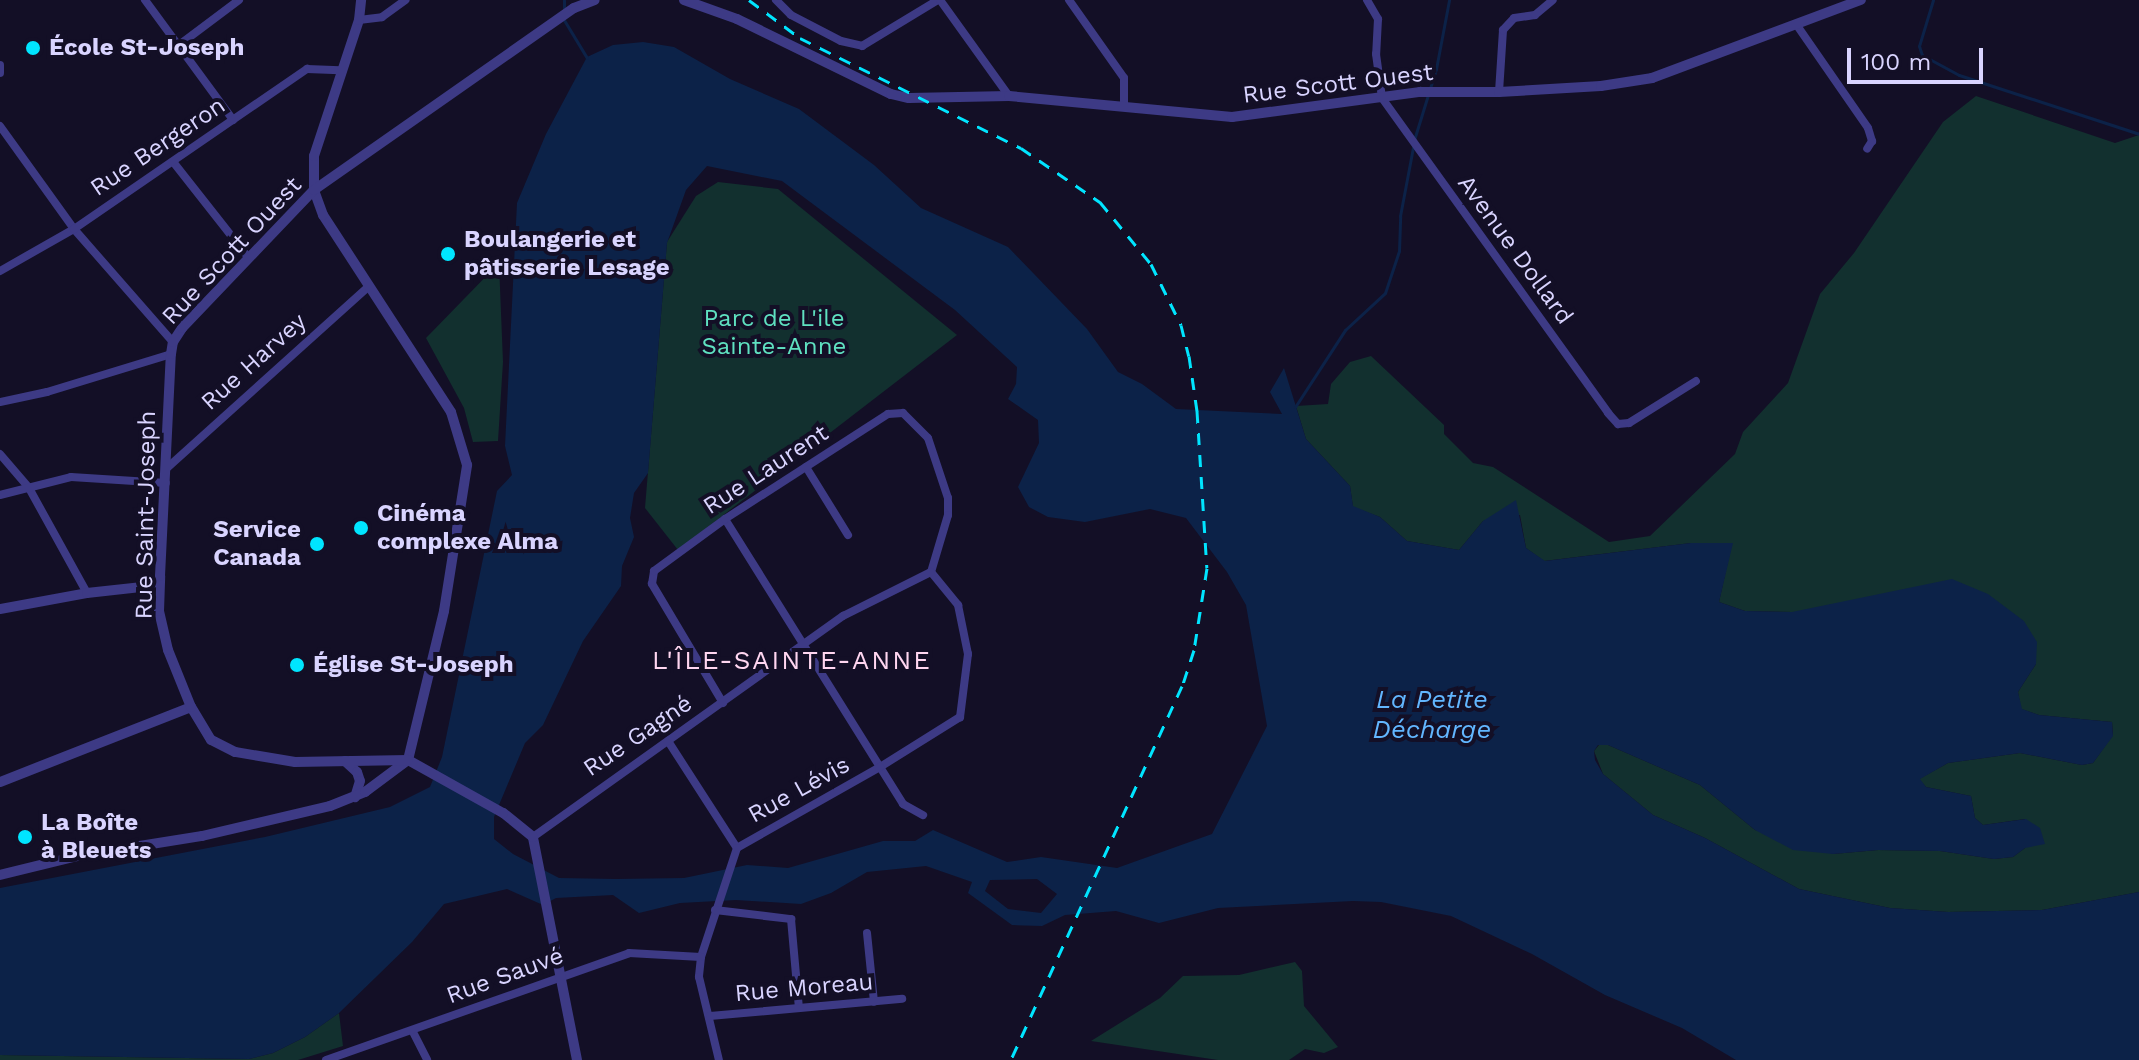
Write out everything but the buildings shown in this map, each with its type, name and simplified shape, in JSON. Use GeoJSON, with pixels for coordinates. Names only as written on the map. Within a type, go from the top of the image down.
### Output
{"type":"FeatureCollection","features":[{"type":"Feature","properties":{"kind":"street"},"geometry":{"type":"LineString","coordinates":[[145,0],[233,120]]}},
{"type":"Feature","properties":{"kind":"street"},"geometry":{"type":"LineString","coordinates":[[179,45],[239,0]]}},
{"type":"Feature","properties":{"kind":"street"},"geometry":{"type":"LineString","coordinates":[[0,875],[77,856],[202,836],[355,797],[408,760],[444,611],[467,465],[451,412],[323,215],[314,190],[314,156],[359,20],[361,0]]}},
{"type":"Feature","properties":{"kind":"street"},"geometry":{"type":"LineString","coordinates":[[359,20],[382,17],[405,0]]}},
{"type":"Feature","properties":{"kind":"street","name":"Rue Scott Ouest"},"geometry":{"type":"LineString","coordinates":[[0,402],[47,392],[171,354],[173,342],[248,257],[314,190],[574,8],[595,0]]}},
{"type":"Feature","properties":{"kind":"street","name":"Rue Scott Ouest"},"geometry":{"type":"LineString","coordinates":[[684,0],[737,19],[891,94],[923,99],[1009,96],[1232,117],[1431,91],[1499,92],[1601,86],[1652,78],[1861,0]]}},
{"type":"Feature","properties":{"kind":"street"},"geometry":{"type":"LineString","coordinates":[[776,0],[791,15],[841,41],[862,46],[939,0],[1009,96]]}},
{"type":"Feature","properties":{"kind":"street"},"geometry":{"type":"LineString","coordinates":[[1069,0],[1124,78],[1124,106]]}},
{"type":"Feature","properties":{"kind":"street"},"geometry":{"type":"LineString","coordinates":[[1367,0],[1378,19],[1376,54],[1382,98]]}},
{"type":"Feature","properties":{"kind":"street"},"geometry":{"type":"LineString","coordinates":[[1499,92],[1503,30],[1514,18],[1535,15],[1553,0]]}},
{"type":"Feature","properties":{"kind":"street"},"geometry":{"type":"LineString","coordinates":[[1796,24],[1868,128],[1872,141],[1867,149]]}},
{"type":"Feature","properties":{"kind":"street"},"geometry":{"type":"LineString","coordinates":[[0,65],[0,73]]}},
{"type":"Feature","properties":{"kind":"street","name":"Rue Bergeron"},"geometry":{"type":"LineString","coordinates":[[0,271],[74,229],[307,69],[340,70]]}},
{"type":"Feature","properties":{"kind":"street","name":"Avenue Dollard"},"geometry":{"type":"LineString","coordinates":[[1382,98],[1618,424],[1641,417],[1696,381]]}},
{"type":"Feature","properties":{"kind":"street"},"geometry":{"type":"LineString","coordinates":[[0,126],[74,229],[173,342]]}},
{"type":"Feature","properties":{"kind":"street"},"geometry":{"type":"LineString","coordinates":[[174,163],[248,257]]}},
{"type":"Feature","properties":{"kind":"street","name":"Rue Harvey"},"geometry":{"type":"LineString","coordinates":[[167,468],[369,286]]}},
{"type":"Feature","properties":{"kind":"street","name":"Rue Saint-Joseph"},"geometry":{"type":"LineString","coordinates":[[171,354],[159,585],[162,627],[191,707],[211,740],[235,752],[295,762],[408,760],[503,813],[533,837]]}},
{"type":"Feature","properties":{"kind":"street","name":"Rue Laurent"},"geometry":{"type":"LineString","coordinates":[[723,703],[652,584],[654,571],[725,519],[888,414],[903,413],[928,438],[948,498],[945,530],[931,572]]}},
{"type":"Feature","properties":{"kind":"street"},"geometry":{"type":"LineString","coordinates":[[0,454],[29,488],[87,593]]}},
{"type":"Feature","properties":{"kind":"street"},"geometry":{"type":"LineString","coordinates":[[806,467],[848,535]]}},
{"type":"Feature","properties":{"kind":"street"},"geometry":{"type":"LineString","coordinates":[[0,495],[71,477],[166,483]]}},
{"type":"Feature","properties":{"kind":"street"},"geometry":{"type":"LineString","coordinates":[[725,519],[903,804],[923,815]]}},
{"type":"Feature","properties":{"kind":"street","name":"Rue Gagné"},"geometry":{"type":"LineString","coordinates":[[533,837],[609,779],[723,703],[843,616],[931,572]]}},
{"type":"Feature","properties":{"kind":"street","name":"Rue Lévis"},"geometry":{"type":"LineString","coordinates":[[737,848],[880,767],[960,717],[968,654],[958,605],[931,572]]}},
{"type":"Feature","properties":{"kind":"street"},"geometry":{"type":"LineString","coordinates":[[0,609],[87,593],[159,585]]}},
{"type":"Feature","properties":{"kind":"street"},"geometry":{"type":"LineString","coordinates":[[0,782],[191,707]]}},
{"type":"Feature","properties":{"kind":"street"},"geometry":{"type":"LineString","coordinates":[[668,741],[737,848],[701,957],[699,977],[719,1060]]}},
{"type":"Feature","properties":{"kind":"street"},"geometry":{"type":"LineString","coordinates":[[345,761],[357,772],[360,781],[355,797]]}},
{"type":"Feature","properties":{"kind":"street"},"geometry":{"type":"LineString","coordinates":[[533,837],[558,977],[577,1060]]}},
{"type":"Feature","properties":{"kind":"street"},"geometry":{"type":"LineString","coordinates":[[715,910],[791,919],[799,1008]]}},
{"type":"Feature","properties":{"kind":"street"},"geometry":{"type":"LineString","coordinates":[[867,933],[874,1002]]}},
{"type":"Feature","properties":{"kind":"street","name":"Rue Sauvé"},"geometry":{"type":"LineString","coordinates":[[326,1060],[413,1032],[629,953],[701,957]]}},
{"type":"Feature","properties":{"kind":"street","name":"Rue Moreau"},"geometry":{"type":"LineString","coordinates":[[710,1016],[902,999]]}},
{"type":"Feature","properties":{"kind":"street"},"geometry":{"type":"LineString","coordinates":[[413,1032],[427,1060]]}},
{"type":"Feature","properties":{"kind":"green space"},"geometry":{"type":"Polygon","coordinates":[[[1976,96],[2115,143],[2139,135],[2139,892],[2042,910],[1948,912],[1890,908],[1799,889],[1705,838],[1653,815],[1603,774],[1594,751],[1599,745],[1608,745],[1700,785],[1755,830],[1833,854],[1878,850],[1940,851],[1994,859],[2013,857],[2025,848],[2025,819],[1983,825],[1975,818],[1971,796],[1926,787],[1919,779],[1948,763],[2020,753],[2082,765],[2093,763],[2113,735],[2112,722],[2039,715],[2021,709],[2018,692],[2036,664],[1792,612],[1745,611],[1719,602],[1732,543],[1691,543],[1544,561],[1526,548],[1520,515],[1483,521],[1459,550],[1407,541],[1380,517],[1353,507],[1350,486],[1306,439],[1296,406],[1328,404],[1331,384],[1350,362],[1371,356],[1444,425],[1444,434],[1473,463],[1493,467],[1609,542],[1650,536],[1735,454],[1743,432],[1788,383],[1820,294],[1854,253],[1943,122],[1976,96]]]}},
{"type":"Feature","properties":{"kind":"green space","name":"Parc de L'ile Sainte-Anne"},"geometry":{"type":"Polygon","coordinates":[[[718,182],[778,189],[957,335],[678,550],[645,508],[667,242],[696,196],[718,182]]]}},
{"type":"Feature","properties":{"kind":"green space"},"geometry":{"type":"Polygon","coordinates":[[[499,263],[503,362],[498,441],[473,442],[464,408],[426,338],[499,263]]]}},
{"type":"Feature","properties":{"kind":"green space"},"geometry":{"type":"Polygon","coordinates":[[[1295,962],[1302,971],[1304,1006],[1338,1047],[1324,1053],[1305,1049],[1289,1060],[1218,1060],[1091,1041],[1160,998],[1183,976],[1239,975],[1295,962]]]}},
{"type":"Feature","properties":{"kind":"green space"},"geometry":{"type":"Polygon","coordinates":[[[339,1013],[343,1046],[298,1060],[0,1060],[0,1055],[249,1059],[273,1053],[305,1037],[339,1013]]]}},
{"type":"Feature","properties":{"kind":"water","name":"La Petite Décharge"},"geometry":{"type":"Polygon","coordinates":[[[643,42],[674,47],[730,79],[799,109],[874,165],[921,208],[1008,247],[1087,329],[1118,372],[1142,384],[1176,409],[1282,414],[1270,392],[1284,368],[1306,439],[1350,486],[1353,506],[1380,517],[1407,541],[1459,550],[1483,521],[1516,500],[1526,548],[1545,561],[1691,543],[1733,543],[1719,602],[1745,611],[1792,612],[1952,579],[1988,594],[2024,621],[2037,642],[2036,664],[2018,692],[2022,709],[2039,715],[2112,722],[2113,736],[2093,763],[2082,765],[2020,753],[1948,763],[1920,779],[1926,787],[1971,796],[1975,818],[1983,825],[2026,819],[2040,828],[2045,844],[2025,848],[2013,857],[1994,859],[1940,851],[1878,850],[1833,854],[1793,850],[1755,830],[1700,785],[1608,745],[1598,745],[1594,751],[1595,760],[1603,774],[1653,815],[1705,838],[1799,889],[1890,908],[1948,912],[2042,910],[2139,892],[2139,1060],[1736,1060],[1682,1028],[1605,995],[1532,954],[1451,916],[1381,902],[1353,901],[1218,908],[1159,923],[1116,911],[1065,915],[1042,926],[1012,925],[968,893],[972,882],[926,866],[867,872],[831,893],[801,904],[736,900],[680,903],[639,913],[613,895],[556,898],[543,905],[507,889],[444,904],[412,942],[339,1013],[305,1037],[273,1053],[249,1059],[0,1055],[0,888],[265,837],[390,807],[430,787],[442,757],[497,491],[512,475],[505,446],[517,203],[546,134],[587,57],[613,45],[643,42]],[[707,166],[686,190],[667,243],[648,473],[634,493],[630,518],[634,537],[622,566],[621,586],[583,641],[543,725],[525,743],[494,817],[494,839],[513,854],[559,878],[616,879],[684,878],[747,865],[788,868],[883,841],[915,841],[933,830],[1007,862],[1041,857],[1117,868],[1212,834],[1267,726],[1246,605],[1227,572],[1186,518],[1150,509],[1085,522],[1048,517],[1029,507],[1018,487],[1039,443],[1038,420],[1008,399],[1016,384],[1017,367],[955,310],[782,181],[707,166]],[[1037,879],[990,880],[985,891],[1008,909],[1041,913],[1057,894],[1037,879]]]}},
{"type":"Feature","properties":{"kind":"waterway"},"geometry":{"type":"LineString","coordinates":[[564,0],[564,12]]}},
{"type":"Feature","properties":{"kind":"waterway"},"geometry":{"type":"LineString","coordinates":[[1414,140],[1436,69],[1449,0]]}},
{"type":"Feature","properties":{"kind":"waterway"},"geometry":{"type":"LineString","coordinates":[[1933,0],[1919,46],[1922,55],[1959,75],[2139,134]]}},
{"type":"Feature","properties":{"kind":"waterway"},"geometry":{"type":"LineString","coordinates":[[564,20],[587,58]]}},
{"type":"Feature","properties":{"kind":"waterway"},"geometry":{"type":"LineString","coordinates":[[1295,407],[1345,330],[1385,293],[1399,251],[1400,216],[1413,147]]}},
{"type":"Feature","properties":{"kind":"railway"},"geometry":{"type":"LineString","coordinates":[[749,0],[800,38],[1021,148],[1100,202],[1151,264],[1181,325],[1189,356],[1197,411],[1207,568],[1194,650],[1182,686],[1011,1060]]}},
{"type":"Feature","properties":{"kind":"place","name":"École St-Joseph"},"geometry":{"type":"Point","coordinates":[33,48]}},
{"type":"Feature","properties":{"kind":"place","name":"Boulangerie et pâtisserie Lesage"},"geometry":{"type":"Point","coordinates":[448,254]}},
{"type":"Feature","properties":{"kind":"place","name":"Cinéma complexe Alma"},"geometry":{"type":"Point","coordinates":[361,528]}},
{"type":"Feature","properties":{"kind":"place","name":"Service Canada"},"geometry":{"type":"Point","coordinates":[317,544]}},
{"type":"Feature","properties":{"kind":"place","name":"Église St-Joseph"},"geometry":{"type":"Point","coordinates":[297,665]}},
{"type":"Feature","properties":{"kind":"place","name":"La Boîte à Bleuets"},"geometry":{"type":"Point","coordinates":[25,837]}},
{"type":"Feature","properties":{"kind":"district","name":"L'ÎLE-SAINTE-ANNE"},"geometry":{"type":"Point","coordinates":[792,661]}}]}
